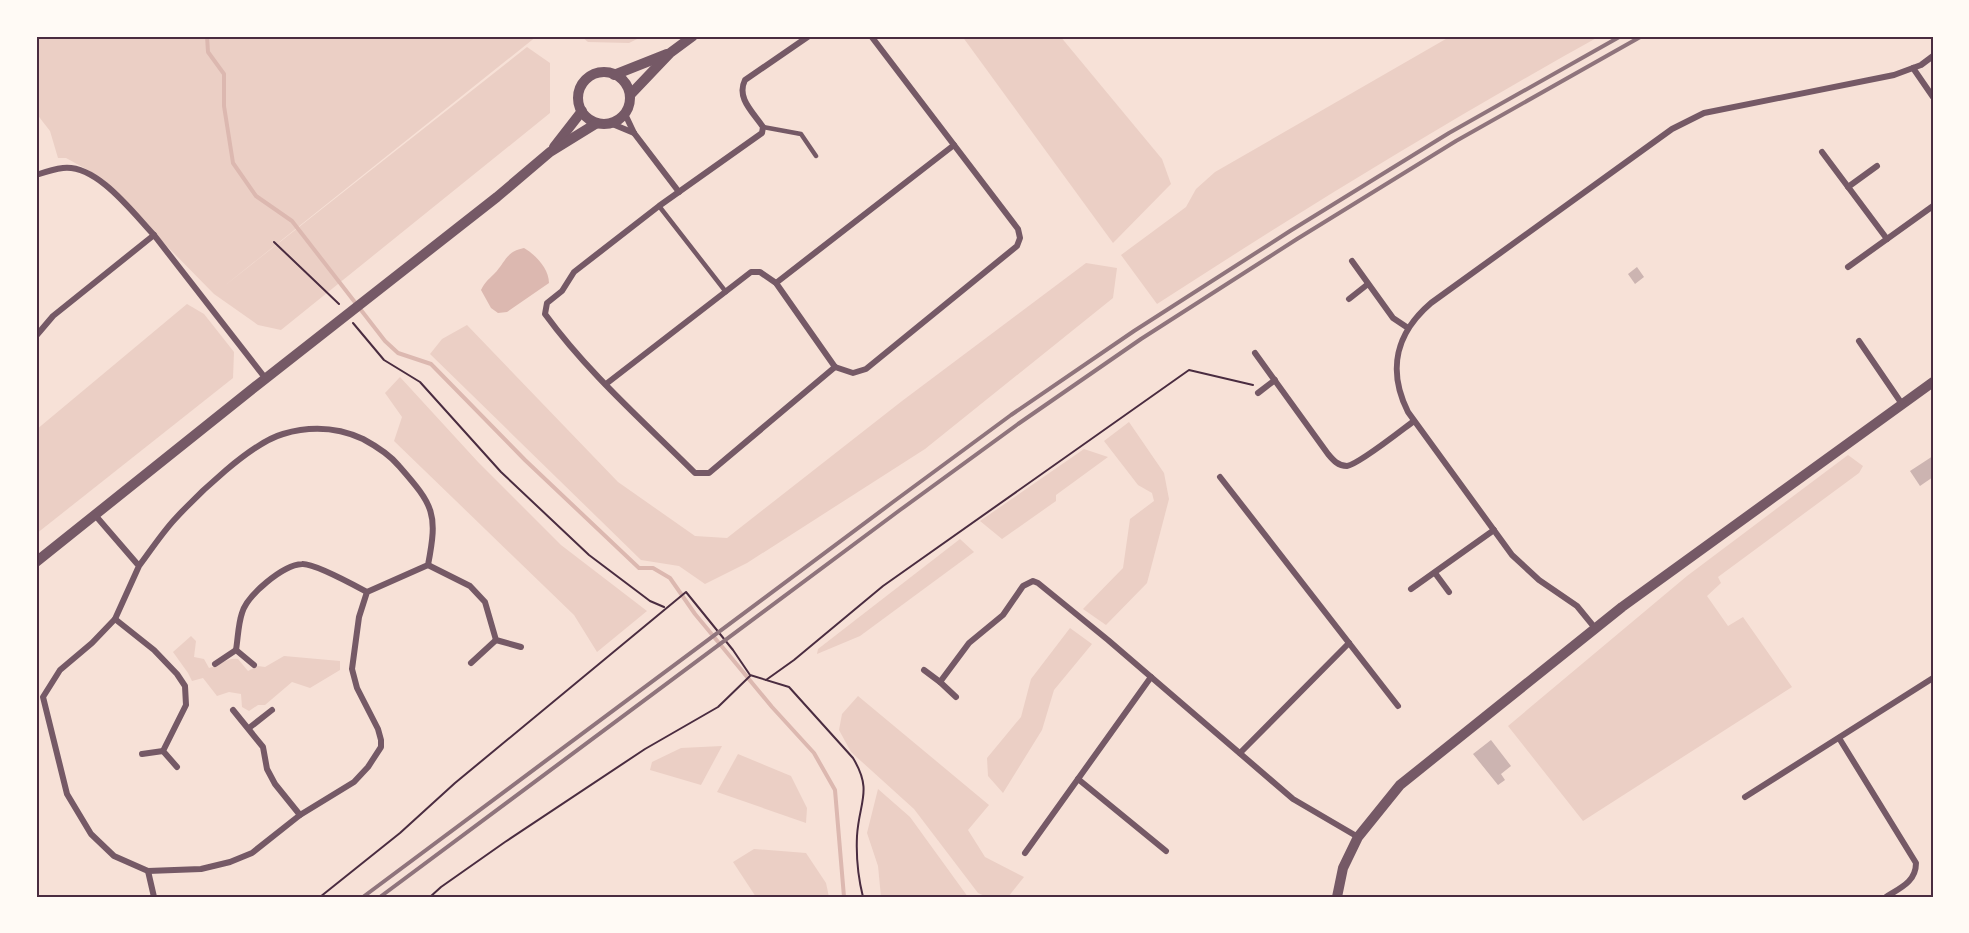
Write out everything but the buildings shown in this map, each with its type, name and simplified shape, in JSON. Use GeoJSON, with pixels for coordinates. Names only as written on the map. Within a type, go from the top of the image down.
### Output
{"type":"FeatureCollection","features":[{"type":"Feature","properties":{"kind":"street"},"geometry":{"type":"LineString","coordinates":[[630,95],[670,52],[693,36]]}},
{"type":"Feature","properties":{"kind":"street"},"geometry":{"type":"LineString","coordinates":[[809,36],[745,80],[741,88],[743,99],[763,127],[762,133],[659,206],[574,272],[562,291],[547,303],[545,314],[563,338],[606,384],[695,473],[701,475],[709,473],[836,367]]}},
{"type":"Feature","properties":{"kind":"street"},"geometry":{"type":"LineString","coordinates":[[606,384],[751,272],[760,272],[776,283],[836,367],[853,373],[866,369],[1017,246],[1020,238],[1018,229],[871,36]]}},
{"type":"Feature","properties":{"kind":"street"},"geometry":{"type":"LineString","coordinates":[[614,75],[627,87],[630,95],[628,108],[618,120],[610,123],[597,123],[586,117],[582,111],[578,96],[584,82],[597,74],[614,75],[670,52]]}},
{"type":"Feature","properties":{"kind":"street"},"geometry":{"type":"LineString","coordinates":[[1595,628],[1577,606],[1528,570],[1512,555],[1414,421],[1403,402],[1396,378],[1398,353],[1408,328],[1418,314],[1440,296],[1672,129],[1688,120],[1704,113],[1894,75],[1921,65],[1933,56]]}},
{"type":"Feature","properties":{"kind":"street"},"geometry":{"type":"LineString","coordinates":[[1912,68],[1933,97]]}},
{"type":"Feature","properties":{"kind":"street"},"geometry":{"type":"LineString","coordinates":[[550,152],[582,111]]}},
{"type":"Feature","properties":{"kind":"street"},"geometry":{"type":"LineString","coordinates":[[625,114],[634,133],[678,192]]}},
{"type":"Feature","properties":{"kind":"street"},"geometry":{"type":"LineString","coordinates":[[36,562],[497,197],[550,152],[597,123]]}},
{"type":"Feature","properties":{"kind":"street"},"geometry":{"type":"LineString","coordinates":[[610,123],[634,133]]}},
{"type":"Feature","properties":{"kind":"street"},"geometry":{"type":"LineString","coordinates":[[776,283],[954,145]]}},
{"type":"Feature","properties":{"kind":"street"},"geometry":{"type":"LineString","coordinates":[[1822,152],[1887,239]]}},
{"type":"Feature","properties":{"kind":"street"},"geometry":{"type":"LineString","coordinates":[[1848,187],[1877,166]]}},
{"type":"Feature","properties":{"kind":"street"},"geometry":{"type":"LineString","coordinates":[[36,175],[65,167],[87,172],[113,191],[154,236],[266,379]]}},
{"type":"Feature","properties":{"kind":"street"},"geometry":{"type":"LineString","coordinates":[[1848,267],[1933,206]]}},
{"type":"Feature","properties":{"kind":"street"},"geometry":{"type":"LineString","coordinates":[[36,336],[53,316],[154,236]]}},
{"type":"Feature","properties":{"kind":"street"},"geometry":{"type":"LineString","coordinates":[[1352,261],[1393,318],[1408,328]]}},
{"type":"Feature","properties":{"kind":"street"},"geometry":{"type":"LineString","coordinates":[[1349,299],[1368,284]]}},
{"type":"Feature","properties":{"kind":"street"},"geometry":{"type":"LineString","coordinates":[[1858,340],[1902,404]]}},
{"type":"Feature","properties":{"kind":"street"},"geometry":{"type":"LineString","coordinates":[[1256,352],[1328,454],[1341,465],[1349,466],[1414,421]]}},
{"type":"Feature","properties":{"kind":"street"},"geometry":{"type":"LineString","coordinates":[[1258,393],[1275,380]]}},
{"type":"Feature","properties":{"kind":"street"},"geometry":{"type":"LineString","coordinates":[[1336,897],[1343,868],[1358,837],[1400,785],[1595,628],[1933,382]]}},
{"type":"Feature","properties":{"kind":"street"},"geometry":{"type":"LineString","coordinates":[[309,429],[332,429],[350,433],[373,445],[394,460],[431,508],[433,538],[428,565],[367,592],[359,617],[352,669],[357,688],[378,729],[381,747],[368,767],[354,782],[300,815],[252,853],[230,862],[201,869],[148,871],[114,856],[92,834],[67,794],[40,697],[60,670],[92,643],[115,619],[139,566],[174,519],[222,475],[250,453],[281,434],[309,429]]}},
{"type":"Feature","properties":{"kind":"street"},"geometry":{"type":"LineString","coordinates":[[1220,477],[1398,706]]}},
{"type":"Feature","properties":{"kind":"street"},"geometry":{"type":"LineString","coordinates":[[95,515],[139,566]]}},
{"type":"Feature","properties":{"kind":"street"},"geometry":{"type":"LineString","coordinates":[[1411,589],[1494,530]]}},
{"type":"Feature","properties":{"kind":"street"},"geometry":{"type":"LineString","coordinates":[[215,664],[236,650],[242,611],[254,593],[285,570],[303,564],[367,592]]}},
{"type":"Feature","properties":{"kind":"street"},"geometry":{"type":"LineString","coordinates":[[428,565],[470,586],[485,602],[496,640]]}},
{"type":"Feature","properties":{"kind":"street"},"geometry":{"type":"LineString","coordinates":[[1436,573],[1449,592]]}},
{"type":"Feature","properties":{"kind":"street"},"geometry":{"type":"LineString","coordinates":[[940,682],[969,643],[1003,615],[1023,586],[1033,581],[1038,582],[1293,799],[1358,837]]}},
{"type":"Feature","properties":{"kind":"street"},"geometry":{"type":"LineString","coordinates":[[115,619],[154,650],[185,686],[186,705],[163,751]]}},
{"type":"Feature","properties":{"kind":"street"},"geometry":{"type":"LineString","coordinates":[[496,640],[521,647]]}},
{"type":"Feature","properties":{"kind":"street"},"geometry":{"type":"LineString","coordinates":[[471,663],[496,640]]}},
{"type":"Feature","properties":{"kind":"street"},"geometry":{"type":"LineString","coordinates":[[1240,753],[1349,643]]}},
{"type":"Feature","properties":{"kind":"street"},"geometry":{"type":"LineString","coordinates":[[236,650],[254,665]]}},
{"type":"Feature","properties":{"kind":"street"},"geometry":{"type":"LineString","coordinates":[[924,670],[956,697]]}},
{"type":"Feature","properties":{"kind":"street"},"geometry":{"type":"LineString","coordinates":[[1025,853],[1151,677]]}},
{"type":"Feature","properties":{"kind":"street"},"geometry":{"type":"LineString","coordinates":[[1745,796],[1933,678]]}},
{"type":"Feature","properties":{"kind":"street"},"geometry":{"type":"LineString","coordinates":[[233,710],[263,747],[267,769],[275,784],[300,815]]}},
{"type":"Feature","properties":{"kind":"street"},"geometry":{"type":"LineString","coordinates":[[249,728],[272,710]]}},
{"type":"Feature","properties":{"kind":"street"},"geometry":{"type":"LineString","coordinates":[[1839,738],[1916,864],[1916,872],[1912,879],[1886,897]]}},
{"type":"Feature","properties":{"kind":"street"},"geometry":{"type":"LineString","coordinates":[[142,754],[163,751]]}},
{"type":"Feature","properties":{"kind":"street"},"geometry":{"type":"LineString","coordinates":[[163,751],[177,767]]}},
{"type":"Feature","properties":{"kind":"street"},"geometry":{"type":"LineString","coordinates":[[1078,779],[1166,851]]}},
{"type":"Feature","properties":{"kind":"street"},"geometry":{"type":"LineString","coordinates":[[148,871],[154,897]]}},
{"type":"Feature","properties":{"kind":"lane"},"geometry":{"type":"LineString","coordinates":[[763,127],[801,134],[816,156]]}},
{"type":"Feature","properties":{"kind":"lane"},"geometry":{"type":"LineString","coordinates":[[659,206],[726,292]]}},
{"type":"Feature","properties":{"kind":"path"},"geometry":{"type":"LineString","coordinates":[[274,242],[339,305]]}},
{"type":"Feature","properties":{"kind":"path"},"geometry":{"type":"LineString","coordinates":[[352,321],[384,360],[420,382],[501,472],[589,555],[650,601],[664,608]]}},
{"type":"Feature","properties":{"kind":"path"},"geometry":{"type":"LineString","coordinates":[[766,680],[794,660],[883,586],[1189,370],[1253,385],[1258,393]]}},
{"type":"Feature","properties":{"kind":"path"},"geometry":{"type":"LineString","coordinates":[[320,897],[400,833],[455,783],[686,592],[727,642],[750,676],[789,687],[853,758],[861,771],[865,785],[857,835],[857,862],[863,897]]}},
{"type":"Feature","properties":{"kind":"path"},"geometry":{"type":"LineString","coordinates":[[430,897],[505,842],[626,761],[718,707],[750,676]]}},
{"type":"Feature","properties":{"kind":"shaded area"},"geometry":{"type":"Polygon","coordinates":[[[36,36],[537,36],[223,287],[527,47],[550,63],[550,113],[281,330],[258,325],[214,294],[97,175],[66,158],[58,158],[50,131],[36,113],[36,36]]]}},
{"type":"Feature","properties":{"kind":"shaded area"},"geometry":{"type":"Polygon","coordinates":[[[581,36],[643,36],[629,43],[588,42],[581,36]]]}},
{"type":"Feature","properties":{"kind":"shaded area"},"geometry":{"type":"Polygon","coordinates":[[[962,36],[1060,36],[1162,159],[1171,184],[1113,243],[962,36]]]}},
{"type":"Feature","properties":{"kind":"shaded area"},"geometry":{"type":"Polygon","coordinates":[[[1451,36],[1600,36],[1376,166],[1157,304],[1121,255],[1186,207],[1196,189],[1215,172],[1451,36]]]}},
{"type":"Feature","properties":{"kind":"shaded area"},"geometry":{"type":"Polygon","coordinates":[[[524,248],[541,263],[547,273],[549,283],[507,312],[498,313],[491,308],[481,290],[509,255],[524,248]]]}},
{"type":"Feature","properties":{"kind":"shaded area"},"geometry":{"type":"Polygon","coordinates":[[[1086,263],[1117,268],[1113,298],[925,449],[747,563],[705,584],[679,566],[641,560],[430,354],[442,339],[467,325],[618,482],[695,536],[727,538],[902,401],[1086,263]]]}},
{"type":"Feature","properties":{"kind":"shaded area"},"geometry":{"type":"Polygon","coordinates":[[[187,304],[204,314],[234,352],[233,378],[36,534],[36,430],[187,304]]]}},
{"type":"Feature","properties":{"kind":"shaded area"},"geometry":{"type":"Polygon","coordinates":[[[400,377],[478,462],[561,545],[647,611],[597,652],[574,615],[394,441],[402,417],[385,393],[400,377]]]}},
{"type":"Feature","properties":{"kind":"shaded area"},"geometry":{"type":"Polygon","coordinates":[[[1129,422],[1164,473],[1169,499],[1147,583],[1106,625],[1083,609],[1123,568],[1130,519],[1154,501],[1152,493],[1138,485],[1104,441],[1129,422]]]}},
{"type":"Feature","properties":{"kind":"shaded area"},"geometry":{"type":"Polygon","coordinates":[[[1084,449],[1108,457],[1056,495],[1056,501],[1002,539],[980,521],[1084,449]]]}},
{"type":"Feature","properties":{"kind":"shaded area"},"geometry":{"type":"Polygon","coordinates":[[[1848,455],[1863,466],[1859,473],[1718,577],[1721,583],[1707,596],[1728,626],[1743,617],[1792,687],[1583,821],[1508,726],[1687,576],[1848,455]]]}},
{"type":"Feature","properties":{"kind":"shaded area"},"geometry":{"type":"Polygon","coordinates":[[[960,539],[974,552],[860,636],[817,654],[818,649],[960,539]]]}},
{"type":"Feature","properties":{"kind":"shaded area"},"geometry":{"type":"Polygon","coordinates":[[[1070,628],[1092,644],[1054,690],[1042,730],[1003,793],[988,776],[987,758],[1021,717],[1031,679],[1070,628]]]}},
{"type":"Feature","properties":{"kind":"shaded area"},"geometry":{"type":"Polygon","coordinates":[[[191,636],[196,641],[194,657],[204,659],[209,668],[230,659],[238,659],[248,671],[258,666],[265,667],[284,656],[340,661],[340,670],[310,688],[292,682],[265,705],[258,705],[249,711],[242,707],[241,694],[229,692],[217,696],[203,678],[192,681],[173,652],[191,636]]]}},
{"type":"Feature","properties":{"kind":"shaded area"},"geometry":{"type":"Polygon","coordinates":[[[858,696],[989,805],[968,830],[985,857],[1024,877],[1008,897],[987,897],[978,893],[914,809],[851,752],[839,730],[842,714],[858,696]]]}},
{"type":"Feature","properties":{"kind":"shaded area"},"geometry":{"type":"Polygon","coordinates":[[[722,746],[701,785],[650,770],[652,762],[681,748],[722,746]]]}},
{"type":"Feature","properties":{"kind":"shaded area"},"geometry":{"type":"Polygon","coordinates":[[[738,754],[791,776],[807,808],[806,823],[717,792],[738,754]]]}},
{"type":"Feature","properties":{"kind":"shaded area"},"geometry":{"type":"Polygon","coordinates":[[[878,789],[910,817],[968,897],[881,897],[878,866],[867,833],[878,789]]]}},
{"type":"Feature","properties":{"kind":"shaded area"},"geometry":{"type":"Polygon","coordinates":[[[754,849],[806,853],[826,883],[829,897],[756,897],[733,862],[754,849]]]}},
{"type":"Feature","properties":{"kind":"waterway"},"geometry":{"type":"LineString","coordinates":[[207,36],[208,52],[224,74],[224,106],[233,163],[256,196],[292,221],[385,341],[398,353],[431,364],[525,460],[639,568],[653,568],[670,578],[695,614],[772,707],[814,753],[835,790],[844,897]]}},
{"type":"Feature","properties":{"kind":"railway"},"geometry":{"type":"LineString","coordinates":[[363,897],[1011,415],[1134,331],[1290,231],[1449,133],[1621,36]]}},
{"type":"Feature","properties":{"kind":"railway"},"geometry":{"type":"LineString","coordinates":[[380,897],[900,510],[1018,424],[1141,339],[1456,141],[1642,36]]}}]}
